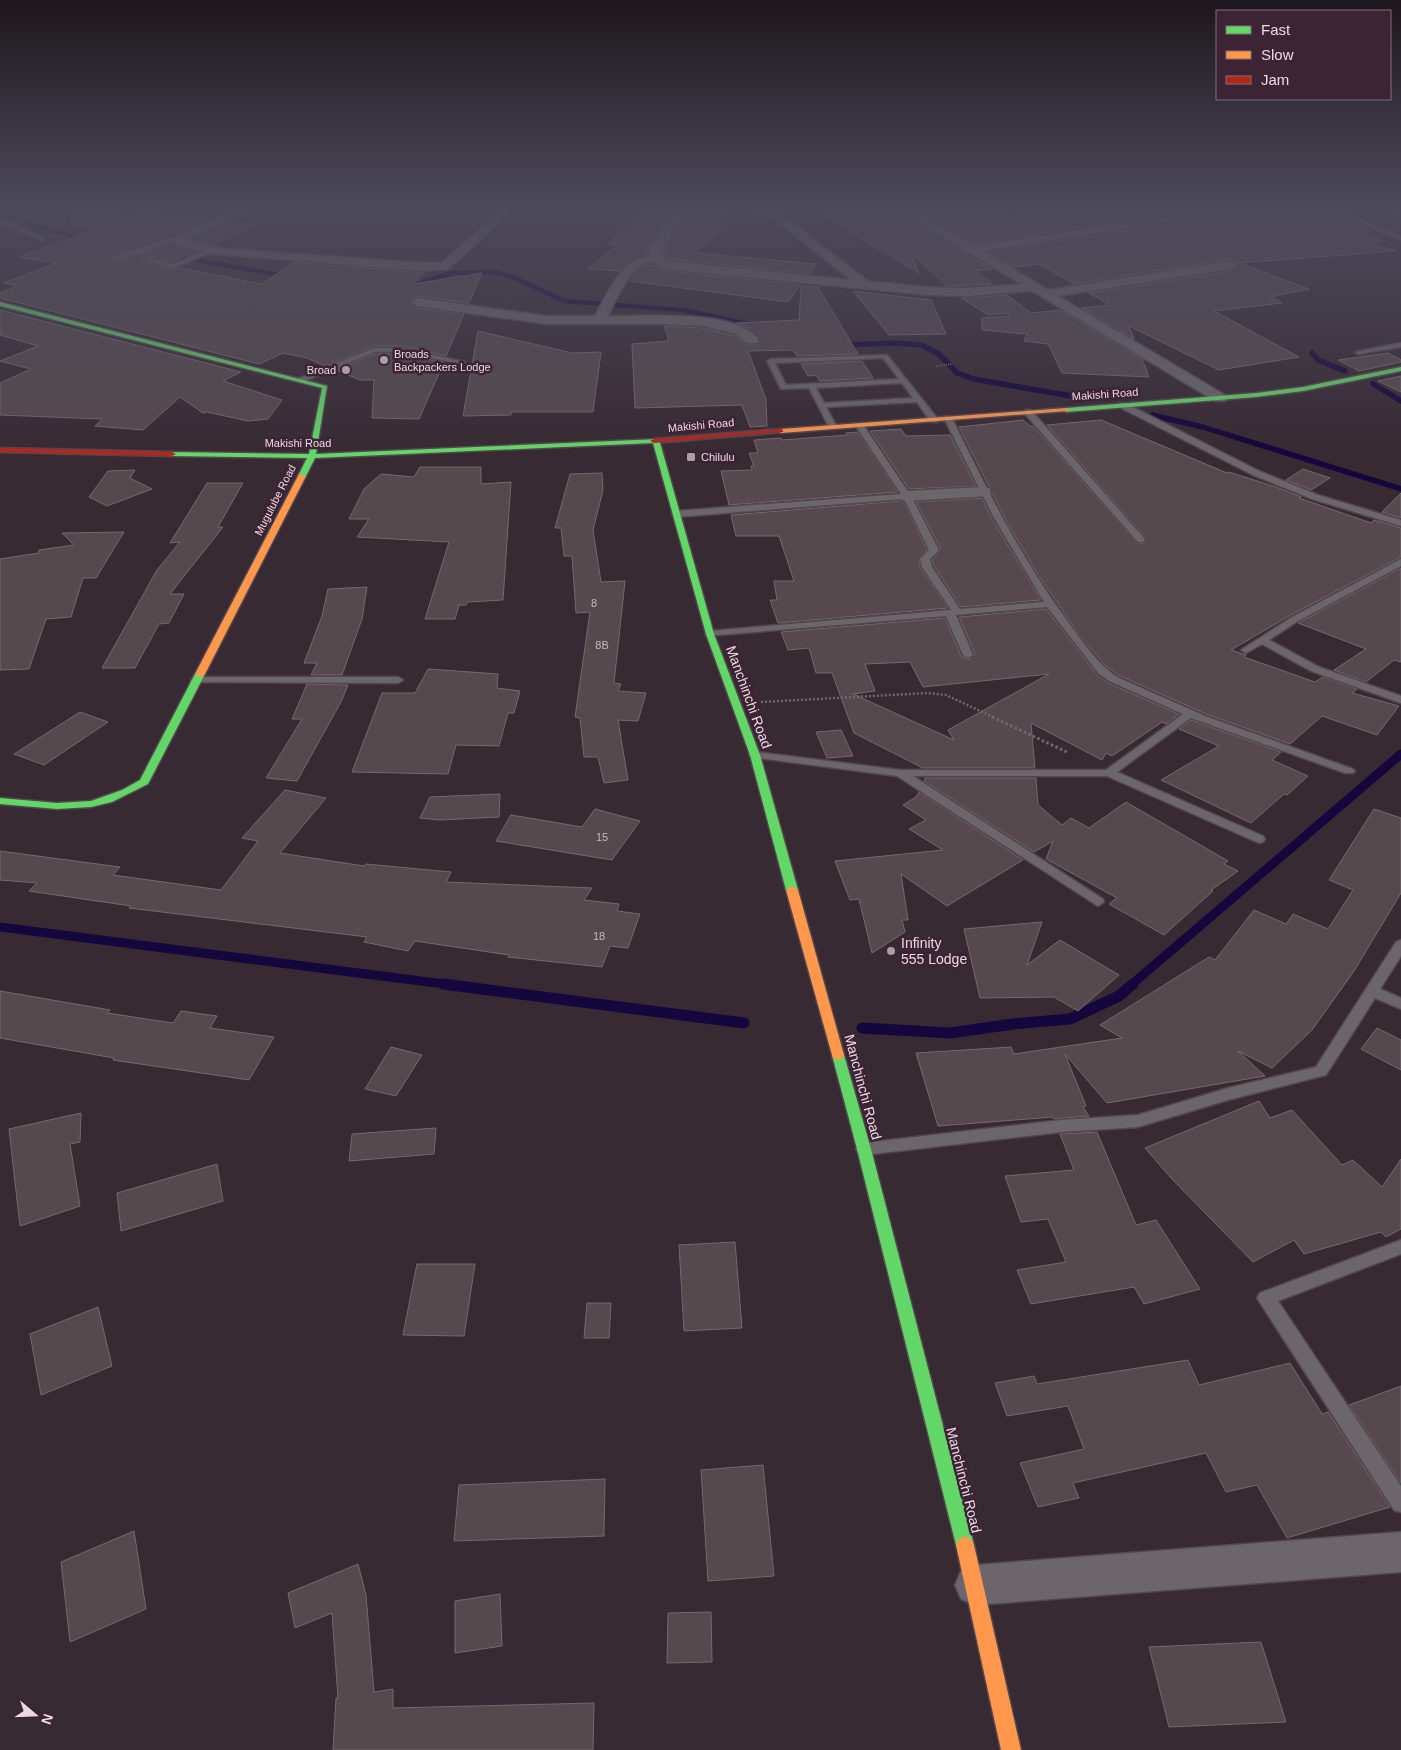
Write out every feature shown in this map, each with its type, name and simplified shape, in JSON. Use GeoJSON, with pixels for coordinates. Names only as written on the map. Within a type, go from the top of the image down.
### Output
{"type":"FeatureCollection","features":[{"type":"Feature","properties":{"kind":"main road","name":"Mugulube Road"},"geometry":{"type":"LineString","coordinates":[[0,304],[325,387],[312,456],[144,782],[119,798],[88,806],[71,807],[0,801]]}},
{"type":"Feature","properties":{"kind":"main road","name":"Makishi Road"},"geometry":{"type":"LineString","coordinates":[[0,450],[64,453],[312,456],[656,441],[1220,398],[1303,389],[1401,369]]}},
{"type":"Feature","properties":{"kind":"main road","name":"Manchinchi Road"},"geometry":{"type":"LineString","coordinates":[[656,441],[710,634],[755,755],[864,1149],[975,1586],[1011,1750]]}},
{"type":"Feature","properties":{"kind":"street"},"geometry":{"type":"LineString","coordinates":[[600,320],[607,305],[619,288]]}},
{"type":"Feature","properties":{"kind":"street"},"geometry":{"type":"LineString","coordinates":[[902,288],[961,292],[1023,288]]}},
{"type":"Feature","properties":{"kind":"street"},"geometry":{"type":"LineString","coordinates":[[1034,288],[1220,398]]}},
{"type":"Feature","properties":{"kind":"street"},"geometry":{"type":"LineString","coordinates":[[1046,294],[1086,288]]}},
{"type":"Feature","properties":{"kind":"street"},"geometry":{"type":"LineString","coordinates":[[417,302],[547,320],[683,320],[706,322],[734,328],[746,333],[752,340]]}},
{"type":"Feature","properties":{"kind":"street"},"geometry":{"type":"LineString","coordinates":[[907,496],[983,492]]}},
{"type":"Feature","properties":{"kind":"street"},"geometry":{"type":"LineString","coordinates":[[975,1586],[1401,1552]]}},
{"type":"Feature","properties":{"kind":"lane"},"geometry":{"type":"LineString","coordinates":[[1358,352],[1401,345]]}},
{"type":"Feature","properties":{"kind":"lane"},"geometry":{"type":"LineString","coordinates":[[299,380],[374,350],[402,350],[461,362]]}},
{"type":"Feature","properties":{"kind":"lane"},"geometry":{"type":"LineString","coordinates":[[905,381],[784,387],[770,362],[883,356],[905,381],[934,420]]}},
{"type":"Feature","properties":{"kind":"lane"},"geometry":{"type":"LineString","coordinates":[[811,386],[833,427]]}},
{"type":"Feature","properties":{"kind":"lane"},"geometry":{"type":"LineString","coordinates":[[822,405],[919,400]]}},
{"type":"Feature","properties":{"kind":"lane"},"geometry":{"type":"LineString","coordinates":[[1122,405],[1256,473],[1315,497],[1401,523]]}},
{"type":"Feature","properties":{"kind":"lane"},"geometry":{"type":"LineString","coordinates":[[1028,412],[1141,540]]}},
{"type":"Feature","properties":{"kind":"lane"},"geometry":{"type":"LineString","coordinates":[[948,418],[983,492],[1048,604],[1103,672],[1113,679],[1191,713],[1349,771]]}},
{"type":"Feature","properties":{"kind":"lane"},"geometry":{"type":"LineString","coordinates":[[859,425],[907,496],[934,550],[924,559],[954,612],[968,655]]}},
{"type":"Feature","properties":{"kind":"lane"},"geometry":{"type":"LineString","coordinates":[[676,514],[907,496]]}},
{"type":"Feature","properties":{"kind":"lane"},"geometry":{"type":"LineString","coordinates":[[1246,650],[1295,619],[1401,562]]}},
{"type":"Feature","properties":{"kind":"lane"},"geometry":{"type":"LineString","coordinates":[[710,634],[1048,604]]}},
{"type":"Feature","properties":{"kind":"lane"},"geometry":{"type":"LineString","coordinates":[[1262,640],[1315,669],[1401,700]]}},
{"type":"Feature","properties":{"kind":"lane"},"geometry":{"type":"LineString","coordinates":[[196,680],[398,680]]}},
{"type":"Feature","properties":{"kind":"lane"},"geometry":{"type":"LineString","coordinates":[[1109,773],[1191,713]]}},
{"type":"Feature","properties":{"kind":"lane"},"geometry":{"type":"LineString","coordinates":[[755,755],[900,773],[1109,773],[1259,839]]}},
{"type":"Feature","properties":{"kind":"lane"},"geometry":{"type":"LineString","coordinates":[[900,773],[1098,902]]}},
{"type":"Feature","properties":{"kind":"lane"},"geometry":{"type":"LineString","coordinates":[[864,1149],[1062,1126],[1138,1121],[1228,1094],[1321,1071],[1401,945]]}},
{"type":"Feature","properties":{"kind":"lane"},"geometry":{"type":"LineString","coordinates":[[1372,991],[1401,1004]]}},
{"type":"Feature","properties":{"kind":"lane"},"geometry":{"type":"LineString","coordinates":[[1401,1247],[1266,1298],[1401,1503]]}},
{"type":"Feature","properties":{"kind":"path"},"geometry":{"type":"LineString","coordinates":[[936,366],[952,364]]}},
{"type":"Feature","properties":{"kind":"path"},"geometry":{"type":"LineString","coordinates":[[736,703],[928,693],[946,695],[1109,773]]}},
{"type":"Feature","properties":{"kind":"building"},"geometry":{"type":"Polygon","coordinates":[[[14,288],[476,288],[469,303],[417,296],[409,301],[417,308],[464,314],[446,356],[402,346],[374,346],[325,366],[307,358],[283,353],[259,364],[0,298],[0,293],[14,288]]]}},
{"type":"Feature","properties":{"kind":"building"},"geometry":{"type":"Polygon","coordinates":[[[680,288],[798,288],[788,302],[680,288]]]}},
{"type":"Feature","properties":{"kind":"building"},"geometry":{"type":"Polygon","coordinates":[[[801,288],[818,288],[858,354],[797,356],[793,350],[748,351],[766,399],[767,426],[750,427],[742,405],[635,408],[632,344],[669,341],[664,326],[704,328],[735,336],[747,345],[757,345],[760,339],[748,328],[736,323],[799,320],[801,288]]]}},
{"type":"Feature","properties":{"kind":"building"},"geometry":{"type":"Polygon","coordinates":[[[1123,288],[1309,289],[1270,297],[1282,303],[1214,311],[1299,357],[1219,370],[1129,326],[1134,339],[1082,308],[1110,305],[1089,293],[1123,288]]]}},
{"type":"Feature","properties":{"kind":"building"},"geometry":{"type":"Polygon","coordinates":[[[853,291],[931,300],[946,334],[889,335],[853,291]]]}},
{"type":"Feature","properties":{"kind":"building"},"geometry":{"type":"Polygon","coordinates":[[[1007,295],[1031,313],[1060,310],[1142,359],[1149,377],[1062,373],[1048,344],[1024,341],[1027,334],[982,330],[982,318],[1009,316],[1009,313],[988,315],[961,298],[1007,295]]]}},
{"type":"Feature","properties":{"kind":"building"},"geometry":{"type":"Polygon","coordinates":[[[0,310],[241,372],[223,381],[282,400],[268,419],[248,421],[207,412],[203,413],[180,397],[143,430],[95,426],[102,419],[0,415],[0,383],[31,369],[0,361],[38,346],[0,335],[0,310]]]}},
{"type":"Feature","properties":{"kind":"building"},"geometry":{"type":"Polygon","coordinates":[[[478,331],[572,353],[601,352],[593,412],[511,412],[511,415],[463,416],[478,331]]]}},
{"type":"Feature","properties":{"kind":"building"},"geometry":{"type":"Polygon","coordinates":[[[1388,353],[1401,360],[1401,362],[1359,371],[1338,360],[1388,353]]]}},
{"type":"Feature","properties":{"kind":"building"},"geometry":{"type":"Polygon","coordinates":[[[375,354],[402,354],[444,362],[419,419],[372,418],[374,380],[360,380],[336,370],[375,354]]]}},
{"type":"Feature","properties":{"kind":"building"},"geometry":{"type":"Polygon","coordinates":[[[862,361],[873,378],[820,381],[816,375],[808,376],[801,364],[862,361]]]}},
{"type":"Feature","properties":{"kind":"building"},"geometry":{"type":"Polygon","coordinates":[[[1401,376],[1401,392],[1378,381],[1401,376]]]}},
{"type":"Feature","properties":{"kind":"building"},"geometry":{"type":"Polygon","coordinates":[[[1023,420],[1030,426],[1033,426],[1138,544],[1145,543],[1145,537],[1047,425],[1101,420],[1227,473],[1229,472],[1276,487],[1301,497],[1299,498],[1371,523],[1374,520],[1401,528],[1401,557],[1291,615],[1231,650],[1246,655],[1244,657],[1315,682],[1323,677],[1357,689],[1352,693],[1399,706],[1377,735],[1322,716],[1290,744],[1206,714],[1118,675],[1105,665],[1082,639],[1039,576],[1008,524],[959,427],[1023,420]]]}},
{"type":"Feature","properties":{"kind":"building"},"geometry":{"type":"Polygon","coordinates":[[[901,429],[906,436],[950,435],[976,486],[909,489],[870,431],[901,429]]]}},
{"type":"Feature","properties":{"kind":"building"},"geometry":{"type":"Polygon","coordinates":[[[858,432],[898,492],[729,505],[721,471],[752,470],[751,466],[754,466],[749,453],[758,453],[754,440],[781,438],[782,440],[847,435],[846,433],[858,432]]]}},
{"type":"Feature","properties":{"kind":"building"},"geometry":{"type":"Polygon","coordinates":[[[420,467],[481,467],[481,484],[511,482],[503,600],[467,602],[466,605],[459,605],[455,619],[425,619],[449,542],[357,537],[369,519],[349,519],[364,489],[381,474],[414,477],[420,467]]]}},
{"type":"Feature","properties":{"kind":"building"},"geometry":{"type":"Polygon","coordinates":[[[1303,469],[1330,478],[1311,490],[1286,480],[1303,469]]]}},
{"type":"Feature","properties":{"kind":"building"},"geometry":{"type":"Polygon","coordinates":[[[135,470],[130,478],[152,489],[107,506],[89,497],[108,471],[135,470]]]}},
{"type":"Feature","properties":{"kind":"building"},"geometry":{"type":"Polygon","coordinates":[[[602,473],[603,490],[593,530],[601,582],[625,581],[614,683],[621,684],[618,691],[646,693],[638,721],[618,720],[628,780],[604,783],[598,757],[584,757],[580,718],[575,717],[590,612],[576,613],[572,556],[564,556],[561,528],[555,528],[570,474],[602,473]]]}},
{"type":"Feature","properties":{"kind":"building"},"geometry":{"type":"Polygon","coordinates":[[[207,483],[243,483],[218,527],[223,527],[170,594],[184,594],[169,623],[159,624],[135,668],[102,668],[157,570],[180,542],[170,543],[207,483]]]}},
{"type":"Feature","properties":{"kind":"building"},"geometry":{"type":"Polygon","coordinates":[[[1401,493],[1401,518],[1382,512],[1401,493]]]}},
{"type":"Feature","properties":{"kind":"building"},"geometry":{"type":"Polygon","coordinates":[[[982,498],[992,519],[1041,600],[961,607],[934,566],[932,560],[941,549],[916,502],[982,498]]]}},
{"type":"Feature","properties":{"kind":"building"},"geometry":{"type":"Polygon","coordinates":[[[904,502],[927,550],[919,558],[920,567],[948,608],[778,623],[770,600],[777,600],[774,581],[794,581],[779,536],[736,536],[731,515],[904,502]]]}},
{"type":"Feature","properties":{"kind":"building"},"geometry":{"type":"Polygon","coordinates":[[[124,532],[96,578],[83,578],[71,617],[46,619],[29,669],[0,670],[0,559],[39,553],[39,550],[74,545],[62,533],[124,532]]]}},
{"type":"Feature","properties":{"kind":"building"},"geometry":{"type":"Polygon","coordinates":[[[1401,568],[1401,662],[1394,660],[1366,682],[1334,670],[1366,649],[1298,623],[1401,568]]]}},
{"type":"Feature","properties":{"kind":"building"},"geometry":{"type":"Polygon","coordinates":[[[367,587],[362,619],[342,675],[311,675],[317,663],[304,663],[322,616],[328,589],[367,587]]]}},
{"type":"Feature","properties":{"kind":"building"},"geometry":{"type":"Polygon","coordinates":[[[1046,609],[1098,676],[1108,683],[1179,714],[1166,724],[1162,722],[1112,756],[1106,753],[1102,760],[1031,723],[1035,768],[923,768],[854,733],[832,673],[816,673],[809,648],[788,650],[781,632],[945,618],[961,656],[969,660],[975,654],[959,617],[1046,609]],[[910,662],[865,664],[875,691],[853,694],[954,740],[948,730],[1049,674],[923,687],[910,662]]]}},
{"type":"Feature","properties":{"kind":"building"},"geometry":{"type":"Polygon","coordinates":[[[428,669],[498,674],[497,688],[520,691],[514,713],[508,713],[499,746],[456,745],[448,774],[352,772],[382,693],[415,693],[428,669]]]}},
{"type":"Feature","properties":{"kind":"building"},"geometry":{"type":"Polygon","coordinates":[[[307,684],[348,685],[341,702],[297,781],[266,778],[302,719],[292,719],[307,684]]]}},
{"type":"Feature","properties":{"kind":"building"},"geometry":{"type":"Polygon","coordinates":[[[80,712],[108,722],[44,765],[14,754],[80,712]]]}},
{"type":"Feature","properties":{"kind":"building"},"geometry":{"type":"Polygon","coordinates":[[[1191,720],[1281,752],[1272,760],[1308,776],[1251,823],[1161,780],[1219,746],[1179,729],[1191,720]]]}},
{"type":"Feature","properties":{"kind":"building"},"geometry":{"type":"Polygon","coordinates":[[[841,730],[853,756],[827,758],[816,732],[841,730]]]}},
{"type":"Feature","properties":{"kind":"building"},"geometry":{"type":"Polygon","coordinates":[[[925,778],[1036,778],[1038,805],[1062,825],[1071,818],[1089,828],[1126,802],[1228,861],[1224,864],[1238,871],[1211,890],[1213,891],[1164,935],[1109,904],[1117,898],[1046,859],[1053,841],[1034,852],[924,781],[925,778]]]}},
{"type":"Feature","properties":{"kind":"building"},"geometry":{"type":"Polygon","coordinates":[[[285,790],[326,798],[280,853],[364,866],[366,864],[451,872],[446,882],[592,888],[584,900],[619,904],[617,911],[640,914],[628,948],[610,946],[602,967],[508,957],[509,955],[415,941],[408,951],[364,942],[367,937],[129,908],[131,906],[29,891],[37,883],[0,880],[0,851],[120,867],[113,875],[221,890],[258,841],[242,838],[285,790]]]}},
{"type":"Feature","properties":{"kind":"building"},"geometry":{"type":"Polygon","coordinates":[[[919,792],[1023,860],[947,906],[901,874],[908,920],[902,920],[905,932],[872,953],[859,899],[850,900],[835,861],[943,850],[909,829],[926,820],[903,805],[916,797],[919,792]]]}},
{"type":"Feature","properties":{"kind":"building"},"geometry":{"type":"Polygon","coordinates":[[[500,794],[499,817],[440,820],[420,818],[430,797],[500,794]]]}},
{"type":"Feature","properties":{"kind":"building"},"geometry":{"type":"Polygon","coordinates":[[[595,809],[640,821],[612,860],[496,841],[511,815],[582,827],[595,809]]]}},
{"type":"Feature","properties":{"kind":"building"},"geometry":{"type":"Polygon","coordinates":[[[1374,809],[1401,818],[1401,893],[1354,971],[1312,1030],[1272,1068],[1238,1051],[1265,1076],[1107,1103],[1065,1054],[1086,1106],[1083,1107],[1089,1116],[938,1126],[916,1053],[1011,1047],[1014,1054],[1122,1038],[1100,1025],[1209,957],[1215,960],[1254,910],[1286,924],[1293,914],[1328,929],[1353,890],[1329,880],[1374,809]]]}},
{"type":"Feature","properties":{"kind":"building"},"geometry":{"type":"Polygon","coordinates":[[[1042,922],[1027,965],[1060,940],[1119,975],[1078,1011],[1054,997],[980,998],[964,929],[1042,922]]]}},
{"type":"Feature","properties":{"kind":"building"},"geometry":{"type":"Polygon","coordinates":[[[0,991],[110,1010],[107,1013],[173,1023],[181,1011],[217,1016],[210,1028],[274,1037],[249,1080],[113,1060],[114,1058],[0,1038],[0,991]]]}},
{"type":"Feature","properties":{"kind":"building"},"geometry":{"type":"Polygon","coordinates":[[[1377,1028],[1401,1040],[1401,1070],[1361,1049],[1377,1028]]]}},
{"type":"Feature","properties":{"kind":"building"},"geometry":{"type":"Polygon","coordinates":[[[391,1047],[422,1055],[396,1096],[365,1089],[391,1047]]]}},
{"type":"Feature","properties":{"kind":"building"},"geometry":{"type":"Polygon","coordinates":[[[1259,1101],[1270,1118],[1292,1110],[1342,1165],[1353,1160],[1382,1187],[1401,1159],[1401,1229],[1386,1237],[1381,1232],[1304,1254],[1294,1240],[1253,1262],[1171,1178],[1145,1148],[1259,1101]]]}},
{"type":"Feature","properties":{"kind":"building"},"geometry":{"type":"Polygon","coordinates":[[[81,1113],[80,1142],[70,1144],[80,1206],[20,1226],[9,1129],[81,1113]]]}},
{"type":"Feature","properties":{"kind":"building"},"geometry":{"type":"Polygon","coordinates":[[[436,1128],[434,1154],[349,1161],[352,1134],[436,1128]]]}},
{"type":"Feature","properties":{"kind":"building"},"geometry":{"type":"Polygon","coordinates":[[[1097,1132],[1136,1225],[1156,1220],[1200,1289],[1144,1304],[1134,1287],[1031,1304],[1017,1270],[1066,1262],[1048,1219],[1021,1222],[1005,1176],[1074,1170],[1060,1134],[1097,1132]]]}},
{"type":"Feature","properties":{"kind":"building"},"geometry":{"type":"Polygon","coordinates":[[[217,1164],[223,1201],[121,1231],[117,1193],[217,1164]]]}},
{"type":"Feature","properties":{"kind":"building"},"geometry":{"type":"Polygon","coordinates":[[[735,1242],[742,1328],[684,1331],[679,1245],[735,1242]]]}},
{"type":"Feature","properties":{"kind":"building"},"geometry":{"type":"Polygon","coordinates":[[[417,1264],[475,1264],[464,1336],[403,1335],[417,1264]]]}},
{"type":"Feature","properties":{"kind":"building"},"geometry":{"type":"Polygon","coordinates":[[[587,1303],[611,1303],[609,1338],[584,1338],[587,1303]]]}},
{"type":"Feature","properties":{"kind":"building"},"geometry":{"type":"Polygon","coordinates":[[[98,1307],[112,1366],[41,1395],[30,1334],[98,1307]]]}},
{"type":"Feature","properties":{"kind":"building"},"geometry":{"type":"Polygon","coordinates":[[[1188,1360],[1199,1385],[1290,1363],[1322,1414],[1328,1412],[1390,1507],[1287,1538],[1257,1485],[1226,1492],[1206,1453],[1073,1483],[1079,1498],[1038,1507],[1020,1463],[1084,1449],[1068,1406],[1007,1416],[995,1383],[1034,1376],[1037,1384],[1188,1360]]]}},
{"type":"Feature","properties":{"kind":"building"},"geometry":{"type":"Polygon","coordinates":[[[1401,1386],[1401,1483],[1349,1405],[1401,1386]]]}},
{"type":"Feature","properties":{"kind":"building"},"geometry":{"type":"Polygon","coordinates":[[[763,1465],[774,1576],[708,1581],[701,1470],[763,1465]]]}},
{"type":"Feature","properties":{"kind":"building"},"geometry":{"type":"Polygon","coordinates":[[[605,1479],[604,1536],[454,1541],[459,1485],[605,1479]]]}},
{"type":"Feature","properties":{"kind":"building"},"geometry":{"type":"Polygon","coordinates":[[[134,1531],[146,1609],[70,1642],[61,1562],[134,1531]]]}},
{"type":"Feature","properties":{"kind":"building"},"geometry":{"type":"Polygon","coordinates":[[[358,1564],[366,1595],[374,1692],[393,1689],[393,1708],[594,1703],[593,1750],[333,1750],[336,1698],[338,1698],[332,1613],[295,1628],[288,1593],[358,1564]]]}},
{"type":"Feature","properties":{"kind":"building"},"geometry":{"type":"Polygon","coordinates":[[[500,1594],[502,1646],[455,1653],[455,1601],[500,1594]]]}},
{"type":"Feature","properties":{"kind":"building"},"geometry":{"type":"Polygon","coordinates":[[[711,1612],[712,1662],[667,1663],[668,1613],[711,1612]]]}},
{"type":"Feature","properties":{"kind":"building"},"geometry":{"type":"Polygon","coordinates":[[[1261,1642],[1286,1722],[1169,1727],[1149,1647],[1261,1642]]]}},
{"type":"Feature","properties":{"kind":"waterway"},"geometry":{"type":"LineString","coordinates":[[536,288],[564,301],[682,310],[753,325]]}},
{"type":"Feature","properties":{"kind":"waterway"},"geometry":{"type":"LineString","coordinates":[[843,345],[896,343],[921,345],[939,354],[957,373],[974,379],[1088,399]]}},
{"type":"Feature","properties":{"kind":"waterway"},"geometry":{"type":"LineString","coordinates":[[1312,353],[1318,360],[1345,371]]}},
{"type":"Feature","properties":{"kind":"waterway"},"geometry":{"type":"LineString","coordinates":[[1373,384],[1401,401]]}},
{"type":"Feature","properties":{"kind":"waterway"},"geometry":{"type":"LineString","coordinates":[[1152,415],[1203,427],[1401,489]]}},
{"type":"Feature","properties":{"kind":"waterway"},"geometry":{"type":"LineString","coordinates":[[1131,985],[1401,754]]}},
{"type":"Feature","properties":{"kind":"waterway"},"geometry":{"type":"LineString","coordinates":[[0,927],[452,985]]}},
{"type":"Feature","properties":{"kind":"waterway"},"geometry":{"type":"LineString","coordinates":[[443,984],[744,1023]]}},
{"type":"Feature","properties":{"kind":"waterway"},"geometry":{"type":"LineString","coordinates":[[862,1028],[950,1033],[1013,1024],[1070,1019],[1119,996],[1133,984]]}},
{"type":"Feature","properties":{"kind":"traffic: fast"},"geometry":{"type":"LineString","coordinates":[[0,304],[325,387],[312,456],[302,476]]}},
{"type":"Feature","properties":{"kind":"traffic: fast"},"geometry":{"type":"LineString","coordinates":[[1066,410],[1256,395],[1303,389],[1401,369]]}},
{"type":"Feature","properties":{"kind":"traffic: fast"},"geometry":{"type":"LineString","coordinates":[[172,454],[312,456],[654,441]]}},
{"type":"Feature","properties":{"kind":"traffic: fast"},"geometry":{"type":"LineString","coordinates":[[656,441],[710,634],[755,755],[792,890]]}},
{"type":"Feature","properties":{"kind":"traffic: fast"},"geometry":{"type":"LineString","coordinates":[[0,801],[57,806],[91,804],[109,800],[144,782],[200,674]]}},
{"type":"Feature","properties":{"kind":"traffic: fast"},"geometry":{"type":"LineString","coordinates":[[838,1055],[864,1149],[965,1545]]}},
{"type":"Feature","properties":{"kind":"traffic: slow"},"geometry":{"type":"LineString","coordinates":[[781,431],[1066,410]]}},
{"type":"Feature","properties":{"kind":"traffic: slow"},"geometry":{"type":"LineString","coordinates":[[200,674],[302,476]]}},
{"type":"Feature","properties":{"kind":"traffic: slow"},"geometry":{"type":"LineString","coordinates":[[792,890],[838,1055]]}},
{"type":"Feature","properties":{"kind":"traffic: slow"},"geometry":{"type":"LineString","coordinates":[[965,1545],[1011,1750]]}},
{"type":"Feature","properties":{"kind":"traffic: jam"},"geometry":{"type":"LineString","coordinates":[[654,441],[781,431]]}},
{"type":"Feature","properties":{"kind":"traffic: jam"},"geometry":{"type":"LineString","coordinates":[[0,450],[172,454]]}},
{"type":"Feature","properties":{"kind":"place","name":"Broads Backpackers Lodge"},"geometry":{"type":"Point","coordinates":[384,360]}},
{"type":"Feature","properties":{"kind":"place","name":"Broad"},"geometry":{"type":"Point","coordinates":[346,370]}},
{"type":"Feature","properties":{"kind":"place","name":"Chilulu"},"geometry":{"type":"Point","coordinates":[691,457]}},
{"type":"Feature","properties":{"kind":"place","name":"Infinity 555 Lodge"},"geometry":{"type":"Point","coordinates":[891,951]}}]}
